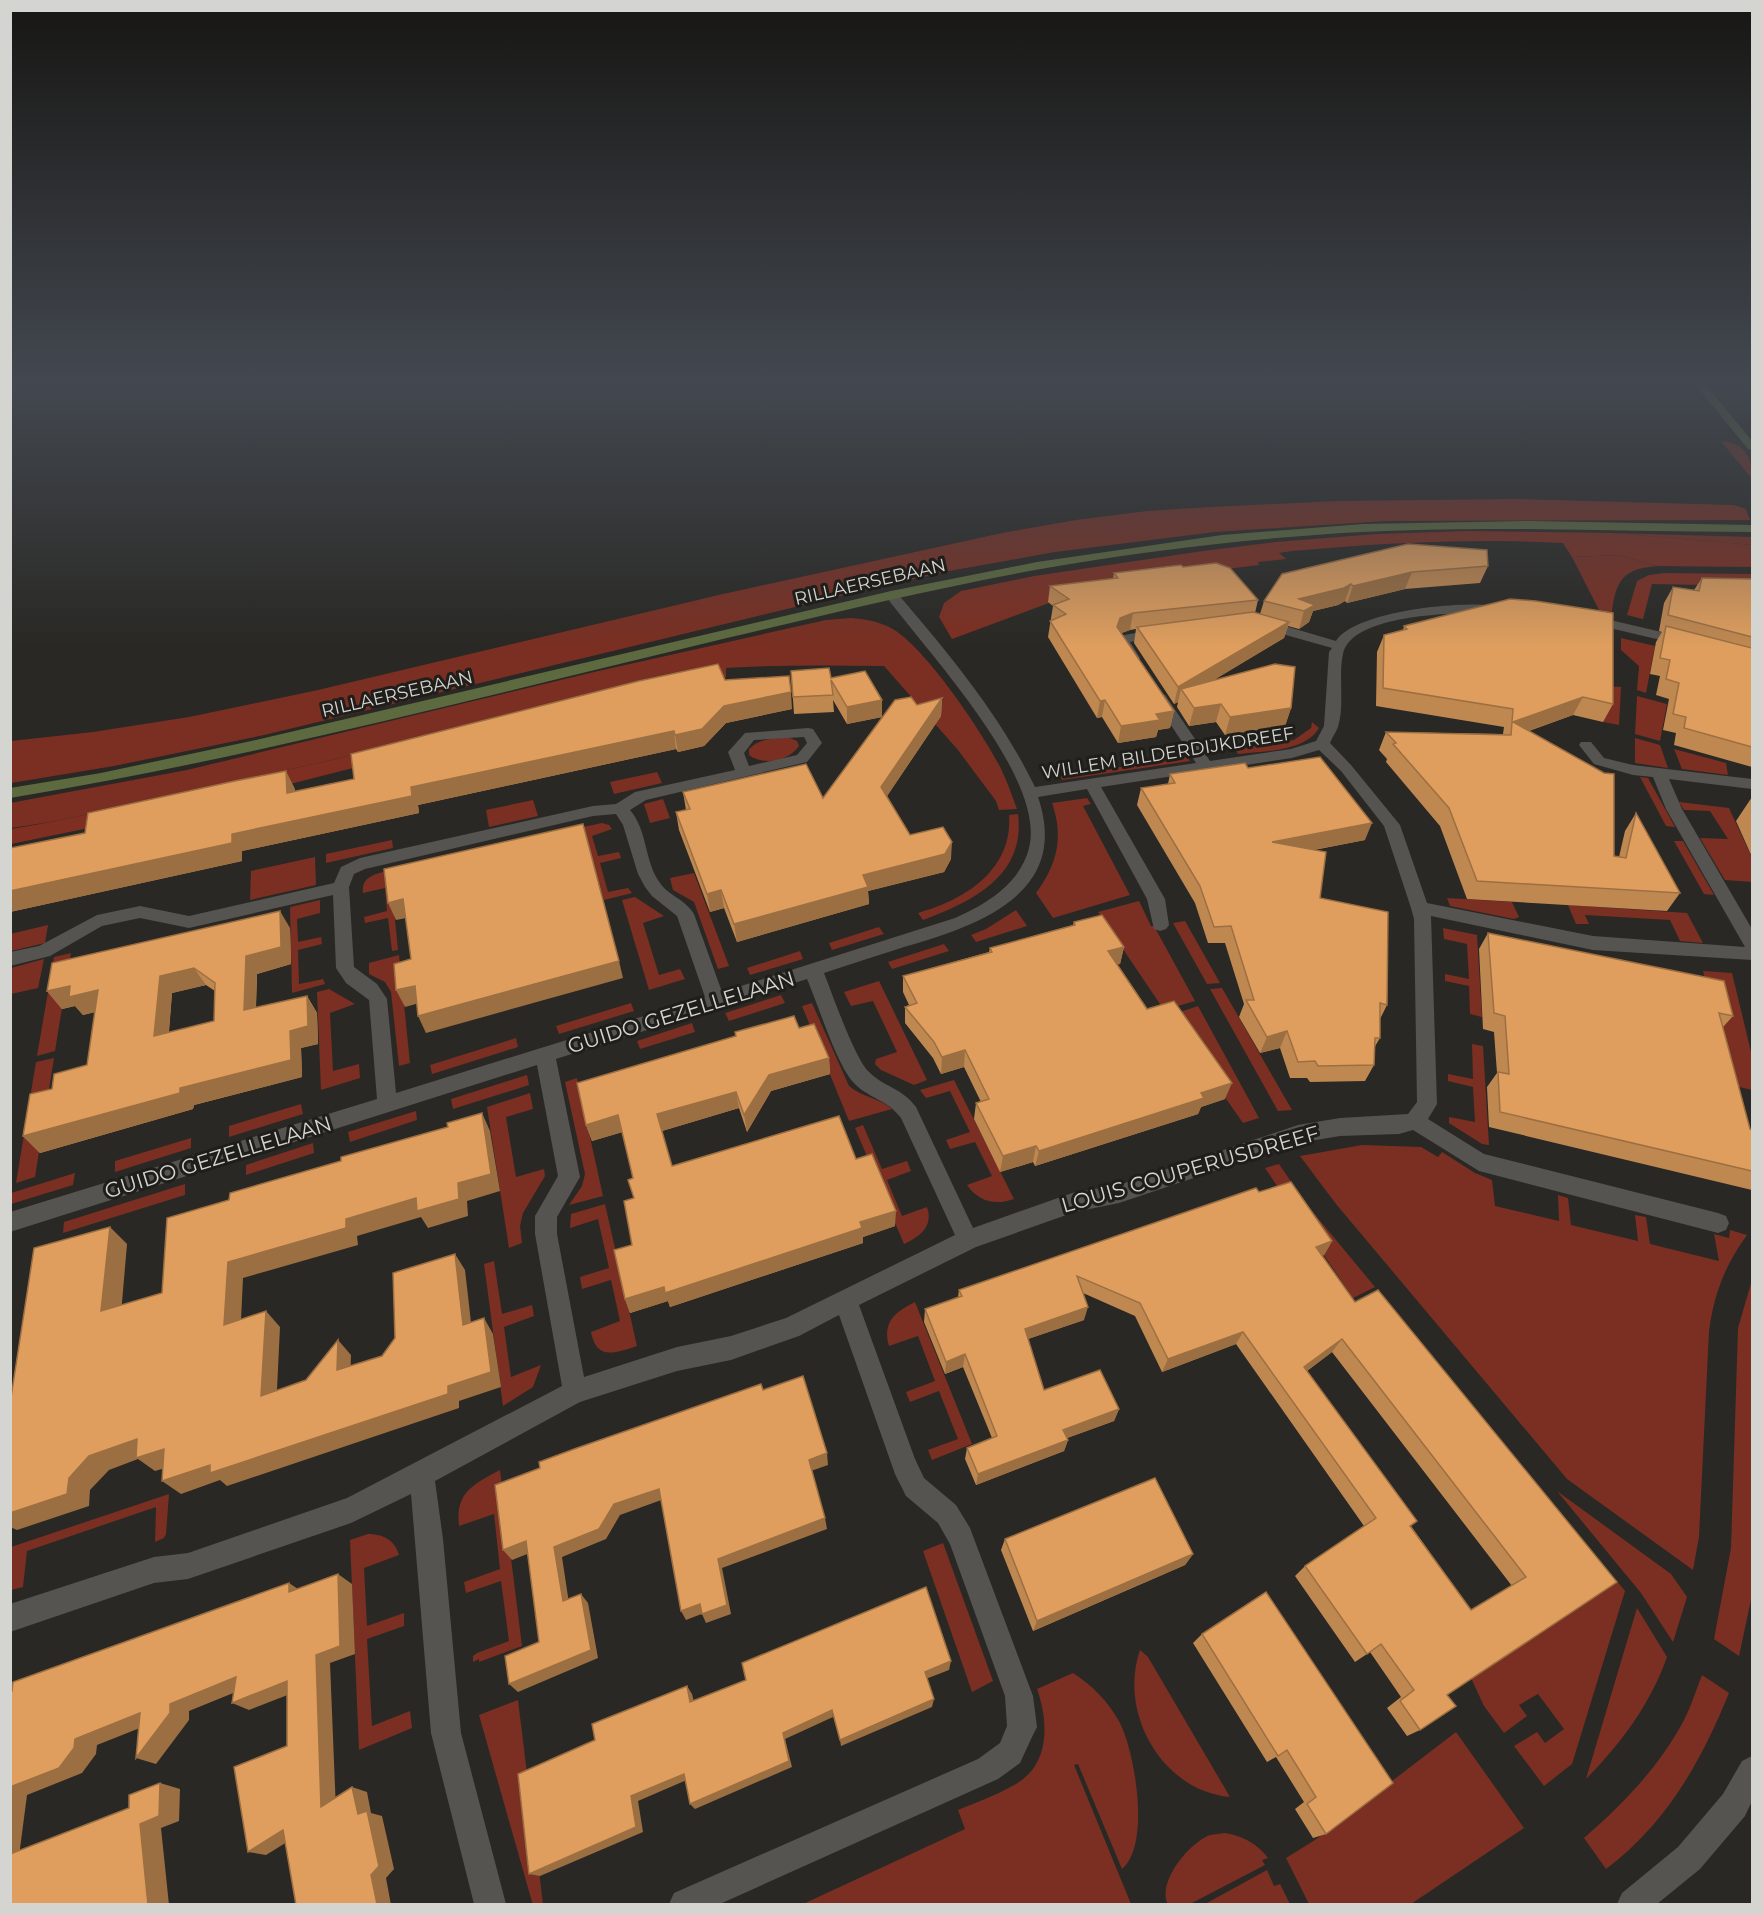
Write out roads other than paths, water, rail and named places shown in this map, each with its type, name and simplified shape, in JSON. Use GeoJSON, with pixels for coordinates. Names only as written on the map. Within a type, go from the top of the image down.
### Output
{"type":"FeatureCollection","features":[{"type":"Feature","properties":{"kind":"street","name":"RILLAERSEBAAN"},"geometry":{"type":"LineString","coordinates":[[10,793],[101,778],[256,746],[891,595],[1037,566],[1222,539],[1319,530],[1462,525],[1752,529]]}},
{"type":"Feature","properties":{"kind":"street","name":"GUIDO GEZELLELAAN"},"geometry":{"type":"LineString","coordinates":[[10,1222],[813,970],[960,922],[989,908],[1014,887],[1028,870],[1038,844],[1038,820],[1029,793],[987,716],[937,647],[891,595]]}},
{"type":"Feature","properties":{"kind":"street"},"geometry":{"type":"LineString","coordinates":[[1250,622],[1339,646],[1345,638],[1366,626],[1423,611],[1462,608],[1510,610]]}},
{"type":"Feature","properties":{"kind":"street"},"geometry":{"type":"LineString","coordinates":[[1577,617],[1694,644]]}},
{"type":"Feature","properties":{"kind":"street"},"geometry":{"type":"LineString","coordinates":[[1173,630],[1124,639],[1123,643],[1206,766]]}},
{"type":"Feature","properties":{"kind":"street","name":"WILLEM BILDERDIJKDREEF"},"geometry":{"type":"LineString","coordinates":[[1029,793],[1292,753],[1322,744],[1331,726],[1335,660],[1339,646]]}},
{"type":"Feature","properties":{"kind":"street"},"geometry":{"type":"LineString","coordinates":[[387,1104],[378,999],[374,990],[350,977],[345,968],[341,887],[347,871],[368,862],[593,811],[620,809],[641,796],[744,773],[802,759],[815,743],[808,732],[750,736],[736,752],[744,773]]}},
{"type":"Feature","properties":{"kind":"street"},"geometry":{"type":"LineString","coordinates":[[1322,744],[1346,768],[1392,825],[1423,919],[1427,1104],[1415,1121],[1479,1162],[1718,1223]]}},
{"type":"Feature","properties":{"kind":"street"},"geometry":{"type":"LineString","coordinates":[[1586,746],[1599,762],[1659,773],[1752,784]]}},
{"type":"Feature","properties":{"kind":"street"},"geometry":{"type":"LineString","coordinates":[[1659,773],[1674,809],[1752,944]]}},
{"type":"Feature","properties":{"kind":"street"},"geometry":{"type":"LineString","coordinates":[[1092,784],[1156,899],[1160,925]]}},
{"type":"Feature","properties":{"kind":"street"},"geometry":{"type":"LineString","coordinates":[[620,809],[630,823],[650,882],[657,893],[679,903],[685,914],[716,1001]]}},
{"type":"Feature","properties":{"kind":"street"},"geometry":{"type":"LineString","coordinates":[[10,959],[44,951],[98,921],[140,912],[189,922],[341,887]]}},
{"type":"Feature","properties":{"kind":"street"},"geometry":{"type":"LineString","coordinates":[[1420,908],[1593,943],[1752,954]]}},
{"type":"Feature","properties":{"kind":"street"},"geometry":{"type":"LineString","coordinates":[[813,970],[861,1080],[870,1086],[890,1092],[901,1100],[968,1240]]}},
{"type":"Feature","properties":{"kind":"street"},"geometry":{"type":"LineString","coordinates":[[545,1054],[569,1178],[546,1216],[546,1234],[575,1392]]}},
{"type":"Feature","properties":{"kind":"street","name":"LOUIS COUPERUSDREEF"},"geometry":{"type":"LineString","coordinates":[[10,1618],[154,1570],[189,1566],[351,1510],[422,1475],[575,1392],[677,1359],[730,1348],[791,1328],[968,1240],[1075,1202],[1119,1194],[1298,1134],[1340,1127],[1399,1125],[1415,1121]]}},
{"type":"Feature","properties":{"kind":"street"},"geometry":{"type":"LineString","coordinates":[[685,1905],[988,1769],[1010,1753],[1022,1727],[1018,1696],[961,1537],[946,1514],[915,1487],[908,1473],[846,1302]]}},
{"type":"Feature","properties":{"kind":"street"},"geometry":{"type":"LineString","coordinates":[[422,1475],[430,1539],[446,1733],[490,1905]]}},
{"type":"Feature","properties":{"kind":"street"},"geometry":{"type":"LineString","coordinates":[[1633,1905],[1689,1858],[1734,1805],[1752,1771]]}}]}
